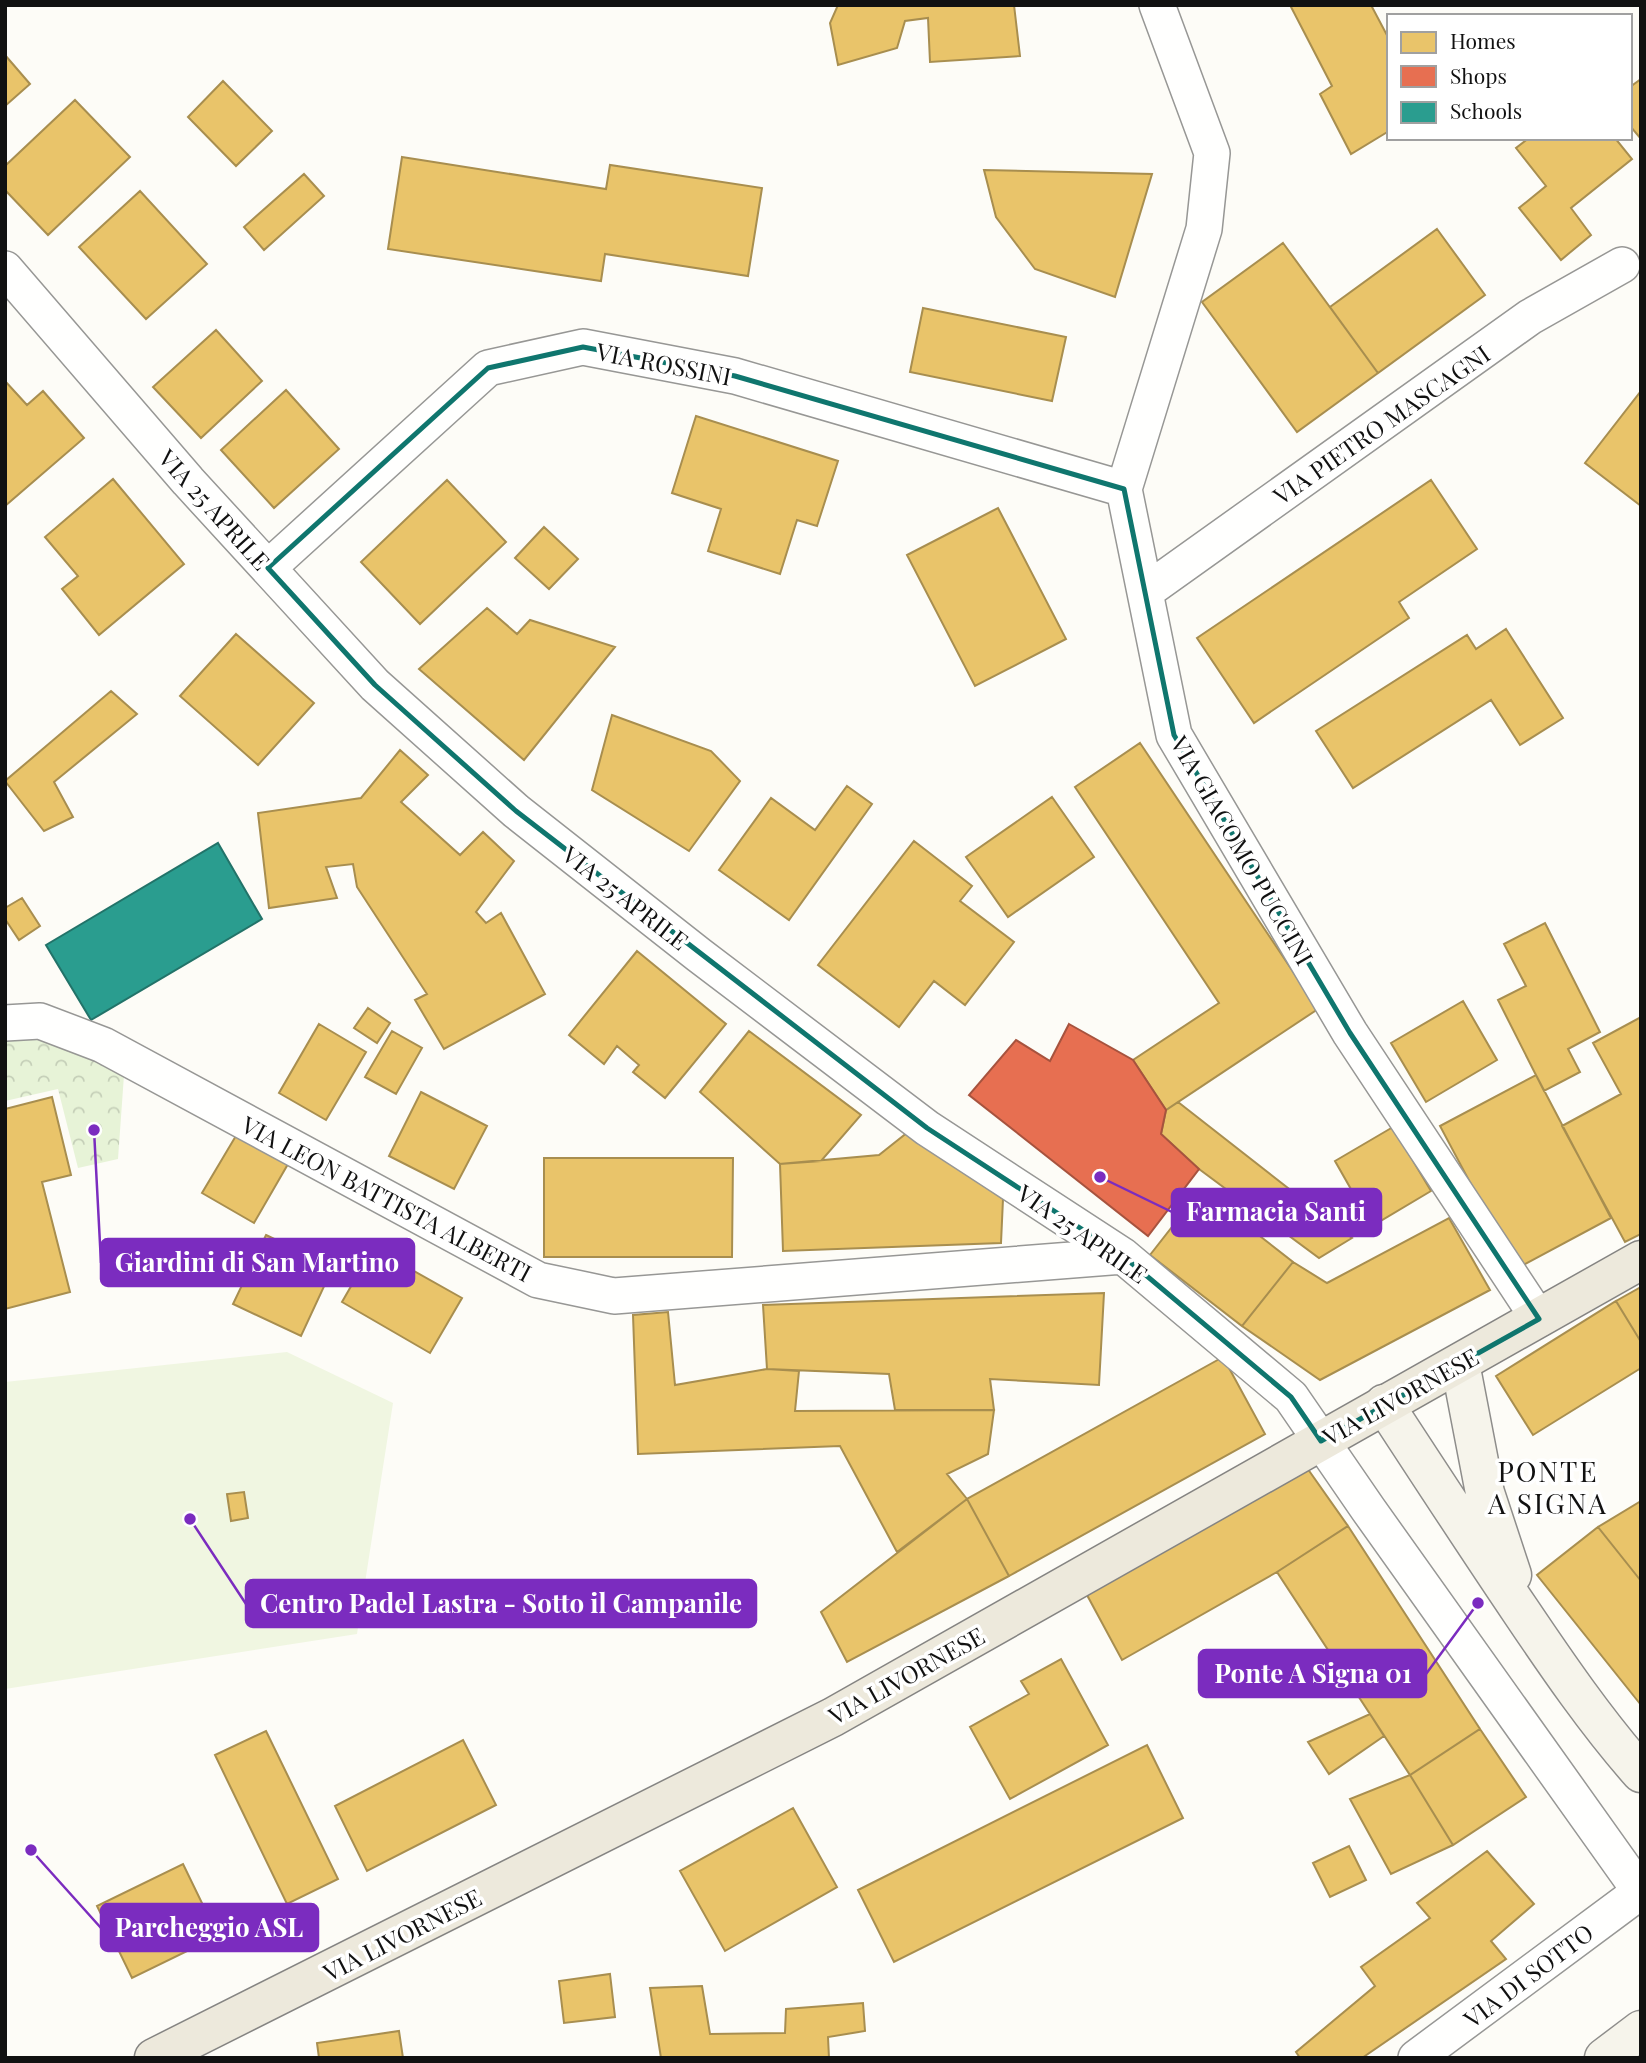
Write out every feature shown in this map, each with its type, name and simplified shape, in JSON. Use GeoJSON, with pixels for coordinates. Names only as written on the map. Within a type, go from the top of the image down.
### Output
{"type":"FeatureCollection","features":[{"type":"Feature","properties":{"kind":"main road","name":"VIA LIVORNESE"},"geometry":{"type":"LineString","coordinates":[[178,2053],[833,1717],[1641,1260]]}},
{"type":"Feature","properties":{"kind":"main road"},"geometry":{"type":"LineString","coordinates":[[1460,1363],[1485,1493],[1527,1620]]}},
{"type":"Feature","properties":{"kind":"main road"},"geometry":{"type":"LineString","coordinates":[[1384,1404],[1568,1679],[1641,1773]]}},
{"type":"Feature","properties":{"kind":"main road"},"geometry":{"type":"LineString","coordinates":[[1604,2058],[1641,2030]]}},
{"type":"Feature","properties":{"kind":"street","name":"VIA GIACOMO PUCCINI"},"geometry":{"type":"LineString","coordinates":[[1157,5],[1212,153],[1204,229],[1124,489],[1174,735],[1350,1033],[1539,1319]]}},
{"type":"Feature","properties":{"kind":"street","name":"VIA PIETRO MASCAGNI"},"geometry":{"type":"LineString","coordinates":[[1145,592],[1530,317],[1622,265]]}},
{"type":"Feature","properties":{"kind":"street","name":"VIA 25 APRILE"},"geometry":{"type":"LineString","coordinates":[[5,269],[188,481],[375,685],[516,811],[699,955],[928,1128],[1123,1256],[1291,1397],[1640,1891]]}},
{"type":"Feature","properties":{"kind":"street","name":"VIA ROSSINI"},"geometry":{"type":"LineString","coordinates":[[268,568],[488,368],[583,347],[734,376],[1124,489]]}},
{"type":"Feature","properties":{"kind":"street","name":"VIA LEON BATTISTA ALBERTI"},"geometry":{"type":"LineString","coordinates":[[5,1023],[40,1021],[103,1045],[538,1280],[614,1296],[1123,1256]]}},
{"type":"Feature","properties":{"kind":"street","name":"VIA DI SOTTO"},"geometry":{"type":"LineString","coordinates":[[1416,2058],[1640,1891]]}},
{"type":"Feature","properties":{"kind":"highlighted area"},"geometry":{"type":"Polygon","coordinates":[[[583,347],[735,376],[1124,489],[1174,735],[1350,1033],[1539,1319],[1321,1441],[1291,1397],[1123,1256],[927,1128],[516,811],[375,685],[268,568],[488,368],[583,347]]]}},
{"type":"Feature","properties":{"kind":"green space"},"geometry":{"type":"Polygon","coordinates":[[[44,1036],[82,1051],[124,1075],[118,1159],[78,1168],[58,1089],[5,1101],[5,1038],[44,1036]]]}},
{"type":"Feature","properties":{"kind":"green space"},"geometry":{"type":"Polygon","coordinates":[[[287,1352],[393,1403],[357,1634],[5,1689],[5,1382],[287,1352]]]}},
{"type":"Feature","properties":{"kind":"building: Homes"},"geometry":{"type":"Polygon","coordinates":[[[838,5],[1014,5],[1020,56],[930,62],[928,18],[905,21],[897,48],[838,65],[830,23],[838,5]]]}},
{"type":"Feature","properties":{"kind":"building: Homes"},"geometry":{"type":"Polygon","coordinates":[[[1290,5],[1371,5],[1387,35],[1387,132],[1351,154],[1320,94],[1332,86],[1290,5]]]}},
{"type":"Feature","properties":{"kind":"building: Homes"},"geometry":{"type":"Polygon","coordinates":[[[5,55],[30,84],[5,106],[5,55]]]}},
{"type":"Feature","properties":{"kind":"building: Homes"},"geometry":{"type":"Polygon","coordinates":[[[1641,79],[1641,139],[1632,128],[1632,86],[1641,79]]]}},
{"type":"Feature","properties":{"kind":"building: Homes"},"geometry":{"type":"Polygon","coordinates":[[[223,81],[272,131],[236,166],[188,117],[223,81]]]}},
{"type":"Feature","properties":{"kind":"building: Homes"},"geometry":{"type":"Polygon","coordinates":[[[75,100],[130,157],[48,235],[5,190],[5,166],[75,100]]]}},
{"type":"Feature","properties":{"kind":"building: Homes"},"geometry":{"type":"Polygon","coordinates":[[[1526,140],[1617,140],[1632,159],[1571,208],[1591,235],[1561,260],[1519,208],[1546,186],[1516,148],[1526,140]]]}},
{"type":"Feature","properties":{"kind":"building: Homes"},"geometry":{"type":"Polygon","coordinates":[[[402,157],[606,189],[610,165],[762,188],[748,276],[605,254],[601,281],[388,249],[402,157]]]}},
{"type":"Feature","properties":{"kind":"building: Homes"},"geometry":{"type":"Polygon","coordinates":[[[984,170],[1152,174],[1115,297],[1035,269],[996,217],[984,170]]]}},
{"type":"Feature","properties":{"kind":"building: Homes"},"geometry":{"type":"Polygon","coordinates":[[[304,174],[324,196],[264,250],[244,227],[304,174]]]}},
{"type":"Feature","properties":{"kind":"building: Homes"},"geometry":{"type":"Polygon","coordinates":[[[140,191],[207,264],[146,319],[79,247],[140,191]]]}},
{"type":"Feature","properties":{"kind":"building: Homes"},"geometry":{"type":"Polygon","coordinates":[[[1437,229],[1485,295],[1378,373],[1330,307],[1437,229]]]}},
{"type":"Feature","properties":{"kind":"building: Homes"},"geometry":{"type":"Polygon","coordinates":[[[1283,243],[1378,373],[1297,432],[1202,302],[1283,243]]]}},
{"type":"Feature","properties":{"kind":"building: Homes"},"geometry":{"type":"Polygon","coordinates":[[[923,308],[1066,337],[1052,401],[910,372],[923,308]]]}},
{"type":"Feature","properties":{"kind":"building: Homes"},"geometry":{"type":"Polygon","coordinates":[[[216,330],[262,381],[201,438],[153,387],[216,330]]]}},
{"type":"Feature","properties":{"kind":"building: Homes"},"geometry":{"type":"Polygon","coordinates":[[[5,381],[27,405],[43,391],[84,438],[5,506],[5,381]]]}},
{"type":"Feature","properties":{"kind":"building: Homes"},"geometry":{"type":"Polygon","coordinates":[[[286,390],[339,449],[274,508],[221,450],[286,390]]]}},
{"type":"Feature","properties":{"kind":"building: Homes"},"geometry":{"type":"Polygon","coordinates":[[[1641,391],[1641,506],[1585,463],[1641,391]]]}},
{"type":"Feature","properties":{"kind":"building: Homes"},"geometry":{"type":"Polygon","coordinates":[[[696,416],[838,461],[817,526],[797,520],[780,574],[708,551],[721,509],[672,493],[696,416]]]}},
{"type":"Feature","properties":{"kind":"building: Homes"},"geometry":{"type":"Polygon","coordinates":[[[113,479],[184,564],[99,635],[62,589],[78,576],[45,537],[113,479]]]}},
{"type":"Feature","properties":{"kind":"building: Homes"},"geometry":{"type":"Polygon","coordinates":[[[447,480],[506,542],[420,624],[361,562],[447,480]]]}},
{"type":"Feature","properties":{"kind":"building: Homes"},"geometry":{"type":"Polygon","coordinates":[[[1431,480],[1477,549],[1399,602],[1409,618],[1254,723],[1197,638],[1431,480]]]}},
{"type":"Feature","properties":{"kind":"building: Homes"},"geometry":{"type":"Polygon","coordinates":[[[998,508],[1066,639],[975,686],[907,555],[998,508]]]}},
{"type":"Feature","properties":{"kind":"building: Homes"},"geometry":{"type":"Polygon","coordinates":[[[544,527],[578,559],[549,589],[515,558],[544,527]]]}},
{"type":"Feature","properties":{"kind":"building: Homes"},"geometry":{"type":"Polygon","coordinates":[[[487,608],[517,634],[530,620],[615,647],[524,760],[419,669],[487,608]]]}},
{"type":"Feature","properties":{"kind":"building: Homes"},"geometry":{"type":"Polygon","coordinates":[[[1506,629],[1563,718],[1520,745],[1491,700],[1353,788],[1316,731],[1467,635],[1476,649],[1506,629]]]}},
{"type":"Feature","properties":{"kind":"building: Homes"},"geometry":{"type":"Polygon","coordinates":[[[236,634],[314,703],[258,765],[180,696],[236,634]]]}},
{"type":"Feature","properties":{"kind":"building: Homes"},"geometry":{"type":"Polygon","coordinates":[[[111,691],[137,714],[54,782],[73,817],[44,831],[5,781],[111,691]]]}},
{"type":"Feature","properties":{"kind":"building: Homes"},"geometry":{"type":"Polygon","coordinates":[[[612,715],[711,751],[740,781],[689,851],[592,790],[612,715]]]}},
{"type":"Feature","properties":{"kind":"building: Homes"},"geometry":{"type":"Polygon","coordinates":[[[1140,743],[1318,1009],[1166,1110],[1133,1060],[1219,1003],[1075,787],[1140,743]]]}},
{"type":"Feature","properties":{"kind":"building: Homes"},"geometry":{"type":"Polygon","coordinates":[[[400,750],[428,775],[401,802],[460,855],[483,832],[514,861],[476,912],[486,923],[501,913],[545,994],[444,1049],[415,1000],[427,994],[357,887],[353,864],[326,867],[337,898],[269,908],[258,813],[361,798],[400,750]]]}},
{"type":"Feature","properties":{"kind":"building: Homes"},"geometry":{"type":"Polygon","coordinates":[[[847,786],[872,804],[789,920],[719,870],[771,798],[815,830],[847,786]]]}},
{"type":"Feature","properties":{"kind":"building: Homes"},"geometry":{"type":"Polygon","coordinates":[[[1052,797],[1094,857],[1008,917],[966,857],[1052,797]]]}},
{"type":"Feature","properties":{"kind":"building: Homes"},"geometry":{"type":"Polygon","coordinates":[[[914,841],[972,886],[960,901],[1014,942],[965,1005],[934,981],[899,1027],[818,965],[914,841]]]}},
{"type":"Feature","properties":{"kind":"building: Homes"},"geometry":{"type":"Polygon","coordinates":[[[22,898],[40,926],[19,940],[5,919],[5,908],[22,898]]]}},
{"type":"Feature","properties":{"kind":"building: Homes"},"geometry":{"type":"Polygon","coordinates":[[[1545,923],[1600,1032],[1568,1049],[1580,1072],[1544,1091],[1498,1000],[1526,986],[1504,944],[1545,923]]]}},
{"type":"Feature","properties":{"kind":"building: Homes"},"geometry":{"type":"Polygon","coordinates":[[[637,951],[726,1024],[665,1098],[633,1072],[639,1065],[617,1046],[604,1064],[569,1035],[637,951]]]}},
{"type":"Feature","properties":{"kind":"building: Homes"},"geometry":{"type":"Polygon","coordinates":[[[1463,1001],[1497,1060],[1426,1102],[1391,1043],[1463,1001]]]}},
{"type":"Feature","properties":{"kind":"building: Homes"},"geometry":{"type":"Polygon","coordinates":[[[368,1008],[390,1023],[377,1043],[354,1028],[368,1008]]]}},
{"type":"Feature","properties":{"kind":"building: Homes"},"geometry":{"type":"Polygon","coordinates":[[[1641,1017],[1641,1234],[1625,1242],[1562,1126],[1621,1094],[1593,1043],[1641,1017]]]}},
{"type":"Feature","properties":{"kind":"building: Homes"},"geometry":{"type":"Polygon","coordinates":[[[319,1024],[366,1052],[326,1120],[279,1093],[319,1024]]]}},
{"type":"Feature","properties":{"kind":"building: Homes"},"geometry":{"type":"Polygon","coordinates":[[[392,1031],[422,1048],[396,1094],[365,1077],[392,1031]]]}},
{"type":"Feature","properties":{"kind":"building: Homes"},"geometry":{"type":"Polygon","coordinates":[[[749,1031],[861,1115],[821,1161],[780,1164],[700,1092],[749,1031]]]}},
{"type":"Feature","properties":{"kind":"building: Homes"},"geometry":{"type":"Polygon","coordinates":[[[1536,1075],[1611,1218],[1516,1269],[1440,1126],[1536,1075]]]}},
{"type":"Feature","properties":{"kind":"building: Homes"},"geometry":{"type":"Polygon","coordinates":[[[421,1092],[487,1126],[454,1189],[389,1156],[421,1092]]]}},
{"type":"Feature","properties":{"kind":"building: Homes"},"geometry":{"type":"Polygon","coordinates":[[[52,1097],[71,1175],[42,1182],[70,1292],[5,1309],[5,1109],[52,1097]]]}},
{"type":"Feature","properties":{"kind":"building: Homes"},"geometry":{"type":"Polygon","coordinates":[[[1178,1102],[1352,1238],[1319,1258],[1199,1169],[1161,1134],[1166,1110],[1178,1102]]]}},
{"type":"Feature","properties":{"kind":"building: Homes"},"geometry":{"type":"Polygon","coordinates":[[[1393,1127],[1431,1191],[1372,1226],[1335,1161],[1393,1127]]]}},
{"type":"Feature","properties":{"kind":"building: Homes"},"geometry":{"type":"Polygon","coordinates":[[[908,1132],[1003,1199],[1001,1243],[783,1251],[780,1164],[879,1155],[908,1132]]]}},
{"type":"Feature","properties":{"kind":"building: Homes"},"geometry":{"type":"Polygon","coordinates":[[[237,1134],[288,1164],[254,1223],[202,1193],[237,1134]]]}},
{"type":"Feature","properties":{"kind":"building: Homes"},"geometry":{"type":"Polygon","coordinates":[[[544,1158],[733,1158],[732,1257],[544,1257],[544,1158]]]}},
{"type":"Feature","properties":{"kind":"building: Homes"},"geometry":{"type":"Polygon","coordinates":[[[1201,1190],[1293,1262],[1242,1326],[1150,1255],[1201,1190]]]}},
{"type":"Feature","properties":{"kind":"building: Homes"},"geometry":{"type":"Polygon","coordinates":[[[1449,1218],[1490,1290],[1320,1380],[1242,1326],[1293,1262],[1327,1283],[1449,1218]]]}},
{"type":"Feature","properties":{"kind":"building: Homes"},"geometry":{"type":"Polygon","coordinates":[[[266,1235],[333,1267],[301,1336],[233,1304],[266,1235]]]}},
{"type":"Feature","properties":{"kind":"building: Homes"},"geometry":{"type":"Polygon","coordinates":[[[373,1248],[462,1298],[430,1353],[342,1302],[373,1248]]]}},
{"type":"Feature","properties":{"kind":"building: Homes"},"geometry":{"type":"Polygon","coordinates":[[[1641,1287],[1641,1342],[1616,1301],[1641,1287]]]}},
{"type":"Feature","properties":{"kind":"building: Homes"},"geometry":{"type":"Polygon","coordinates":[[[1104,1293],[1099,1385],[990,1379],[994,1410],[895,1410],[889,1374],[767,1369],[763,1305],[1104,1293]]]}},
{"type":"Feature","properties":{"kind":"building: Homes"},"geometry":{"type":"Polygon","coordinates":[[[1616,1301],[1641,1342],[1641,1368],[1533,1435],[1496,1376],[1616,1301]]]}},
{"type":"Feature","properties":{"kind":"building: Homes"},"geometry":{"type":"Polygon","coordinates":[[[668,1312],[675,1385],[767,1369],[799,1371],[795,1411],[994,1410],[988,1454],[947,1474],[967,1499],[897,1552],[840,1446],[638,1454],[633,1315],[668,1312]]]}},
{"type":"Feature","properties":{"kind":"building: Homes"},"geometry":{"type":"Polygon","coordinates":[[[1223,1357],[1265,1434],[1009,1576],[967,1499],[1223,1357]]]}},
{"type":"Feature","properties":{"kind":"building: Homes"},"geometry":{"type":"Polygon","coordinates":[[[1305,1465],[1348,1526],[1277,1572],[1122,1660],[1087,1595],[1305,1465]]]}},
{"type":"Feature","properties":{"kind":"building: Homes"},"geometry":{"type":"Polygon","coordinates":[[[244,1492],[248,1518],[231,1521],[227,1494],[244,1492]]]}},
{"type":"Feature","properties":{"kind":"building: Homes"},"geometry":{"type":"Polygon","coordinates":[[[967,1499],[1009,1576],[847,1662],[821,1612],[967,1499]]]}},
{"type":"Feature","properties":{"kind":"building: Homes"},"geometry":{"type":"Polygon","coordinates":[[[1641,1501],[1641,1581],[1598,1527],[1641,1501]]]}},
{"type":"Feature","properties":{"kind":"building: Homes"},"geometry":{"type":"Polygon","coordinates":[[[1348,1526],[1480,1729],[1410,1775],[1277,1572],[1348,1526]]]}},
{"type":"Feature","properties":{"kind":"building: Homes"},"geometry":{"type":"Polygon","coordinates":[[[1598,1527],[1641,1581],[1641,1705],[1537,1575],[1598,1527]]]}},
{"type":"Feature","properties":{"kind":"building: Homes"},"geometry":{"type":"Polygon","coordinates":[[[1061,1659],[1108,1745],[1010,1799],[970,1727],[1029,1694],[1021,1681],[1061,1659]]]}},
{"type":"Feature","properties":{"kind":"building: Homes"},"geometry":{"type":"Polygon","coordinates":[[[1370,1714],[1384,1736],[1329,1774],[1308,1742],[1370,1714]]]}},
{"type":"Feature","properties":{"kind":"building: Homes"},"geometry":{"type":"Polygon","coordinates":[[[1480,1729],[1526,1797],[1453,1845],[1410,1775],[1480,1729]]]}},
{"type":"Feature","properties":{"kind":"building: Homes"},"geometry":{"type":"Polygon","coordinates":[[[266,1731],[338,1879],[287,1904],[215,1755],[266,1731]]]}},
{"type":"Feature","properties":{"kind":"building: Homes"},"geometry":{"type":"Polygon","coordinates":[[[463,1740],[496,1805],[367,1871],[335,1806],[463,1740]]]}},
{"type":"Feature","properties":{"kind":"building: Homes"},"geometry":{"type":"Polygon","coordinates":[[[1147,1745],[1183,1818],[894,1962],[858,1890],[1147,1745]]]}},
{"type":"Feature","properties":{"kind":"building: Homes"},"geometry":{"type":"Polygon","coordinates":[[[1410,1775],[1453,1845],[1391,1874],[1350,1799],[1410,1775]]]}},
{"type":"Feature","properties":{"kind":"building: Homes"},"geometry":{"type":"Polygon","coordinates":[[[793,1808],[837,1887],[725,1951],[680,1871],[793,1808]]]}},
{"type":"Feature","properties":{"kind":"building: Homes"},"geometry":{"type":"Polygon","coordinates":[[[1349,1846],[1366,1880],[1330,1897],[1313,1863],[1349,1846]]]}},
{"type":"Feature","properties":{"kind":"building: Homes"},"geometry":{"type":"Polygon","coordinates":[[[1487,1851],[1534,1904],[1491,1941],[1506,1959],[1362,2058],[1300,2058],[1296,2052],[1375,1986],[1361,1967],[1430,1918],[1417,1903],[1487,1851]]]}},
{"type":"Feature","properties":{"kind":"building: Homes"},"geometry":{"type":"Polygon","coordinates":[[[183,1864],[218,1936],[132,1978],[97,1906],[183,1864]]]}},
{"type":"Feature","properties":{"kind":"building: Homes"},"geometry":{"type":"Polygon","coordinates":[[[610,1974],[615,2017],[564,2023],[559,1981],[610,1974]]]}},
{"type":"Feature","properties":{"kind":"building: Homes"},"geometry":{"type":"Polygon","coordinates":[[[702,1986],[710,2034],[785,2033],[786,2009],[863,2003],[865,2031],[828,2037],[829,2058],[661,2058],[650,1988],[702,1986]]]}},
{"type":"Feature","properties":{"kind":"building: Homes"},"geometry":{"type":"Polygon","coordinates":[[[399,2031],[403,2058],[319,2058],[317,2043],[399,2031]]]}},
{"type":"Feature","properties":{"kind":"building: Shops"},"geometry":{"type":"Polygon","coordinates":[[[1069,1024],[1133,1060],[1166,1110],[1161,1134],[1199,1169],[1148,1236],[969,1095],[1016,1040],[1050,1061],[1069,1024]]]}},
{"type":"Feature","properties":{"kind":"building: Schools"},"geometry":{"type":"Polygon","coordinates":[[[218,843],[262,919],[91,1020],[46,945],[218,843]]]}},
{"type":"Feature","properties":{"kind":"place","name":"Giardini di San Martino"},"geometry":{"type":"Point","coordinates":[94,1130]}},
{"type":"Feature","properties":{"kind":"place","name":"Farmacia Santi"},"geometry":{"type":"Point","coordinates":[1100,1177]}},
{"type":"Feature","properties":{"kind":"place","name":"Centro Padel Lastra - Sotto il Campanile"},"geometry":{"type":"Point","coordinates":[190,1519]}},
{"type":"Feature","properties":{"kind":"place","name":"Ponte A Signa 01"},"geometry":{"type":"Point","coordinates":[1478,1603]}},
{"type":"Feature","properties":{"kind":"place","name":"Parcheggio ASL"},"geometry":{"type":"Point","coordinates":[31,1850]}},
{"type":"Feature","properties":{"kind":"district","name":"PONTE A SIGNA"},"geometry":{"type":"Point","coordinates":[1548,1486]}}]}
